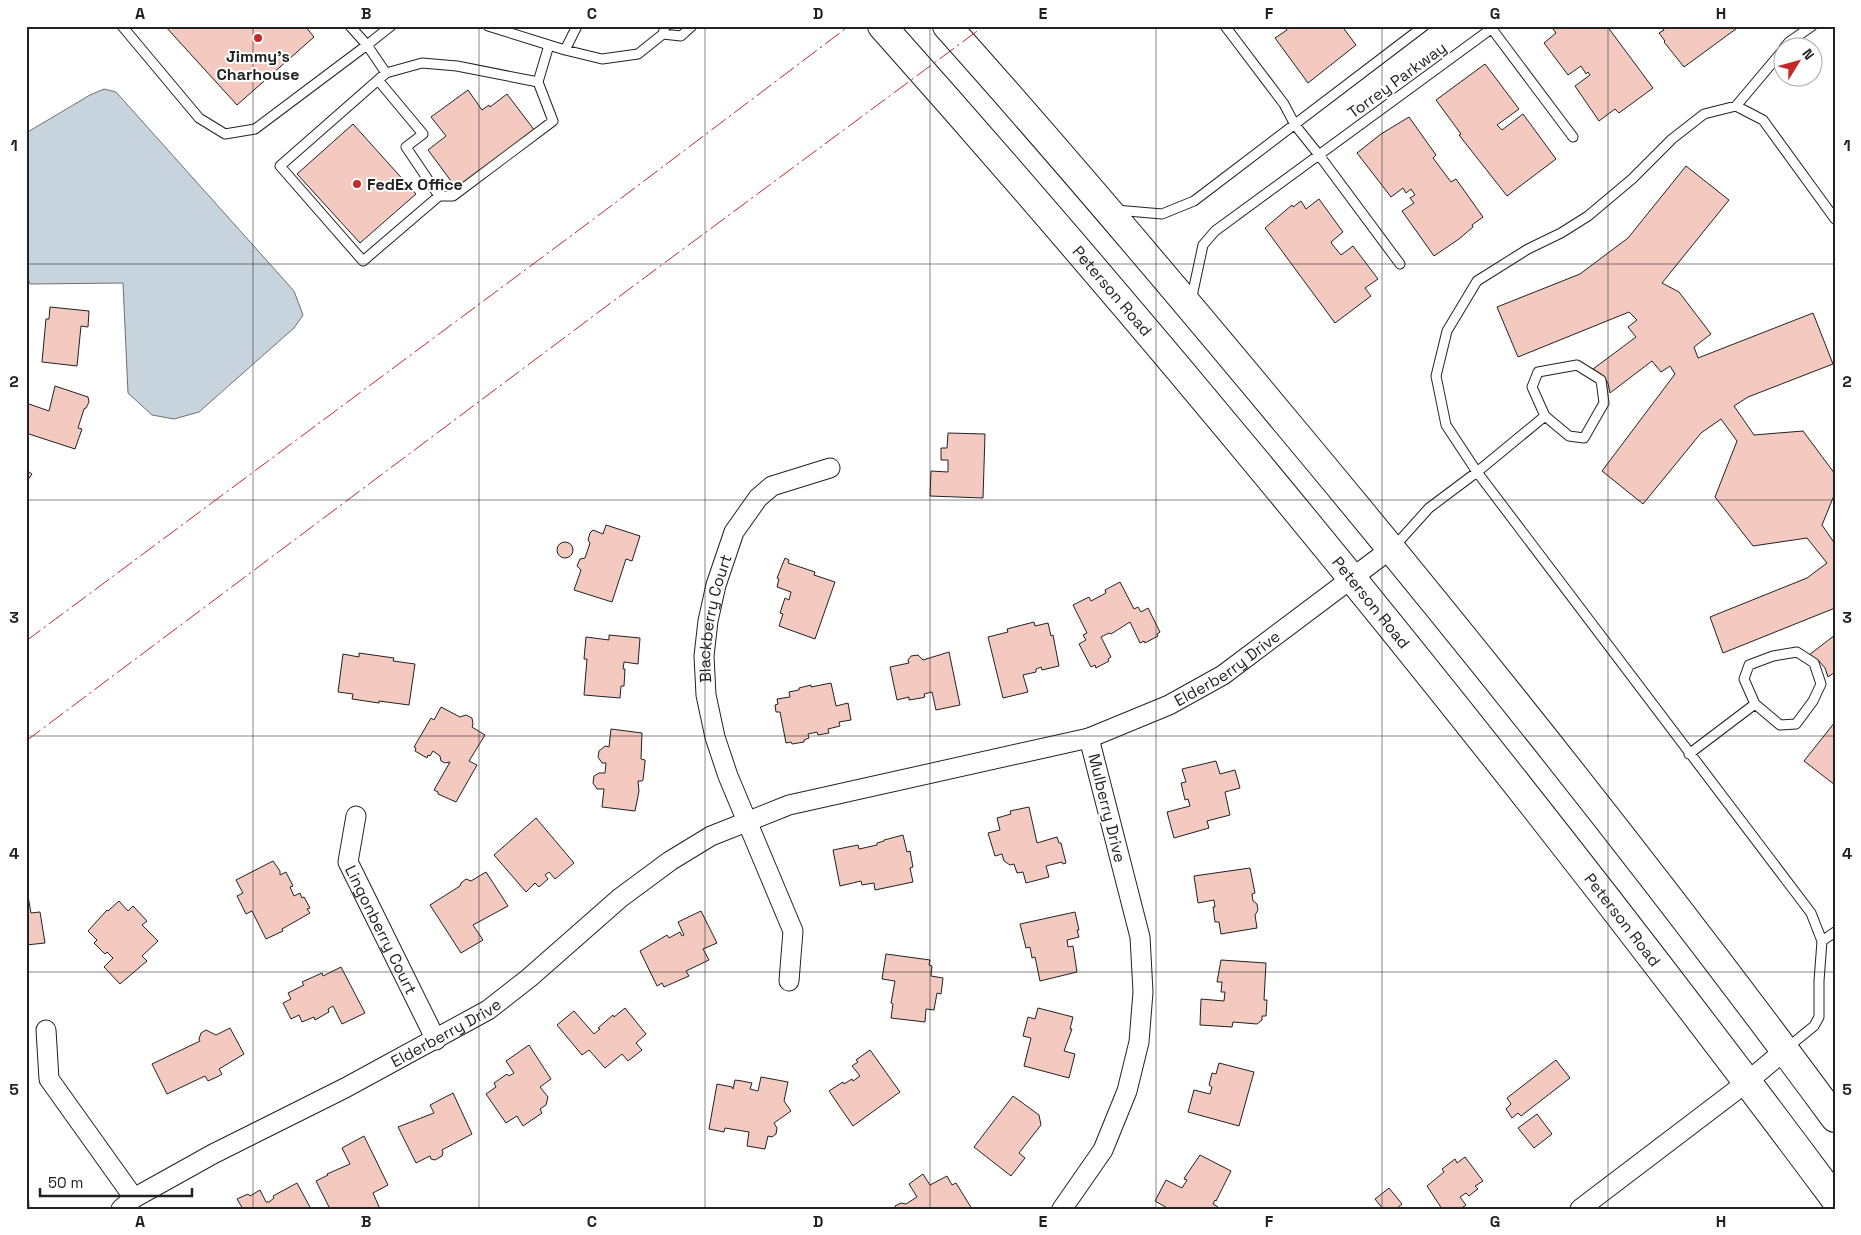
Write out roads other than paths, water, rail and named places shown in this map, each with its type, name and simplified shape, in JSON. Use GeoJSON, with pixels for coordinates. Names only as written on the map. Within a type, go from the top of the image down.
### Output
{"type":"FeatureCollection","features":[{"type":"Feature","properties":{"kind":"main road","name":"Peterson Road"},"geometry":{"type":"LineString","coordinates":[[882,26],[1052,218],[1352,578],[1558,836],[1748,1082],[1835,1199]]}},
{"type":"Feature","properties":{"kind":"main road"},"geometry":{"type":"LineString","coordinates":[[947,26],[1190,306],[1392,548],[1494,674],[1785,1050],[1835,1118]]}},
{"type":"Feature","properties":{"kind":"street","name":"Blackberry Court"},"geometry":{"type":"LineString","coordinates":[[788,981],[793,931],[728,776],[715,737],[706,695],[704,656],[708,621],[716,585],[734,532],[758,498],[772,486],[830,468]]}},
{"type":"Feature","properties":{"kind":"street","name":"Elderberry Drive"},"geometry":{"type":"LineString","coordinates":[[1089,738],[1169,705],[1223,675],[1392,548]]}},
{"type":"Feature","properties":{"kind":"street","name":"Mulberry Drive"},"geometry":{"type":"LineString","coordinates":[[747,822],[788,805],[1089,738],[1140,937],[1143,992],[1138,1042],[1127,1091],[1103,1150],[1062,1209]]}},
{"type":"Feature","properties":{"kind":"street","name":"Lingonberry Court"},"geometry":{"type":"LineString","coordinates":[[356,816],[348,862],[436,1040]]}},
{"type":"Feature","properties":{"kind":"street","name":"Elderberry Drive"},"geometry":{"type":"LineString","coordinates":[[127,1203],[213,1154],[345,1088],[488,1010],[529,978],[620,898],[670,861],[711,836],[747,822]]}},
{"type":"Feature","properties":{"kind":"street"},"geometry":{"type":"LineString","coordinates":[[46,1030],[49,1079],[127,1203]]}},
{"type":"Feature","properties":{"kind":"street"},"geometry":{"type":"LineString","coordinates":[[1580,1209],[1748,1082],[1785,1050]]}},
{"type":"Feature","properties":{"kind":"lane"},"geometry":{"type":"LineString","coordinates":[[122,26],[199,118],[225,134],[255,129],[391,26]]}},
{"type":"Feature","properties":{"kind":"lane"},"geometry":{"type":"LineString","coordinates":[[350,26],[367,45],[386,73]]}},
{"type":"Feature","properties":{"kind":"lane"},"geometry":{"type":"LineString","coordinates":[[488,26],[565,50],[602,59],[638,54],[664,30],[681,36],[692,26]]}},
{"type":"Feature","properties":{"kind":"lane"},"geometry":{"type":"LineString","coordinates":[[565,50],[577,26]]}},
{"type":"Feature","properties":{"kind":"lane"},"geometry":{"type":"LineString","coordinates":[[1224,26],[1284,104],[1295,124],[1400,264]]}},
{"type":"Feature","properties":{"kind":"lane","name":"Torrey Parkway"},"geometry":{"type":"LineString","coordinates":[[1106,209],[1162,214],[1194,201],[1424,26]]}},
{"type":"Feature","properties":{"kind":"lane"},"geometry":{"type":"LineString","coordinates":[[1795,38],[1812,26]]}},
{"type":"Feature","properties":{"kind":"lane","name":"Torrey Parkway"},"geometry":{"type":"LineString","coordinates":[[1190,306],[1203,245],[1215,231],[1493,27],[1573,137]]}},
{"type":"Feature","properties":{"kind":"lane"},"geometry":{"type":"LineString","coordinates":[[538,82],[457,66],[422,63],[386,73],[280,166],[363,261],[439,196],[453,196],[553,121],[538,82],[549,45]]}},
{"type":"Feature","properties":{"kind":"lane"},"geometry":{"type":"LineString","coordinates":[[1774,60],[1736,106],[1704,114],[1672,139],[1632,178],[1588,216],[1528,248],[1477,281],[1448,332],[1436,376],[1446,425],[1477,472],[1811,913],[1822,941],[1819,1017],[1814,1026],[1785,1050]]}},
{"type":"Feature","properties":{"kind":"lane"},"geometry":{"type":"LineString","coordinates":[[378,80],[424,134],[406,147],[439,196]]}},
{"type":"Feature","properties":{"kind":"lane"},"geometry":{"type":"LineString","coordinates":[[1736,106],[1763,120],[1835,219]]}},
{"type":"Feature","properties":{"kind":"lane"},"geometry":{"type":"LineString","coordinates":[[1577,364],[1600,380],[1604,403],[1584,438],[1569,436],[1545,416],[1532,387],[1538,372],[1577,364]]}},
{"type":"Feature","properties":{"kind":"lane"},"geometry":{"type":"LineString","coordinates":[[1392,548],[1429,508],[1477,472],[1545,416]]}},
{"type":"Feature","properties":{"kind":"lane"},"geometry":{"type":"LineString","coordinates":[[1797,652],[1814,663],[1821,684],[1813,702],[1796,724],[1780,725],[1754,704],[1744,678],[1749,665],[1773,656],[1797,652]]}},
{"type":"Feature","properties":{"kind":"lane"},"geometry":{"type":"LineString","coordinates":[[1690,754],[1754,704]]}},
{"type":"Feature","properties":{"kind":"lane"},"geometry":{"type":"LineString","coordinates":[[1822,941],[1835,932]]}},
{"type":"Feature","properties":{"kind":"place","name":"Jimmy's Charhouse"},"geometry":{"type":"Point","coordinates":[258,38]}},
{"type":"Feature","properties":{"kind":"place","name":"FedEx Office"},"geometry":{"type":"Point","coordinates":[357,184]}}]}
